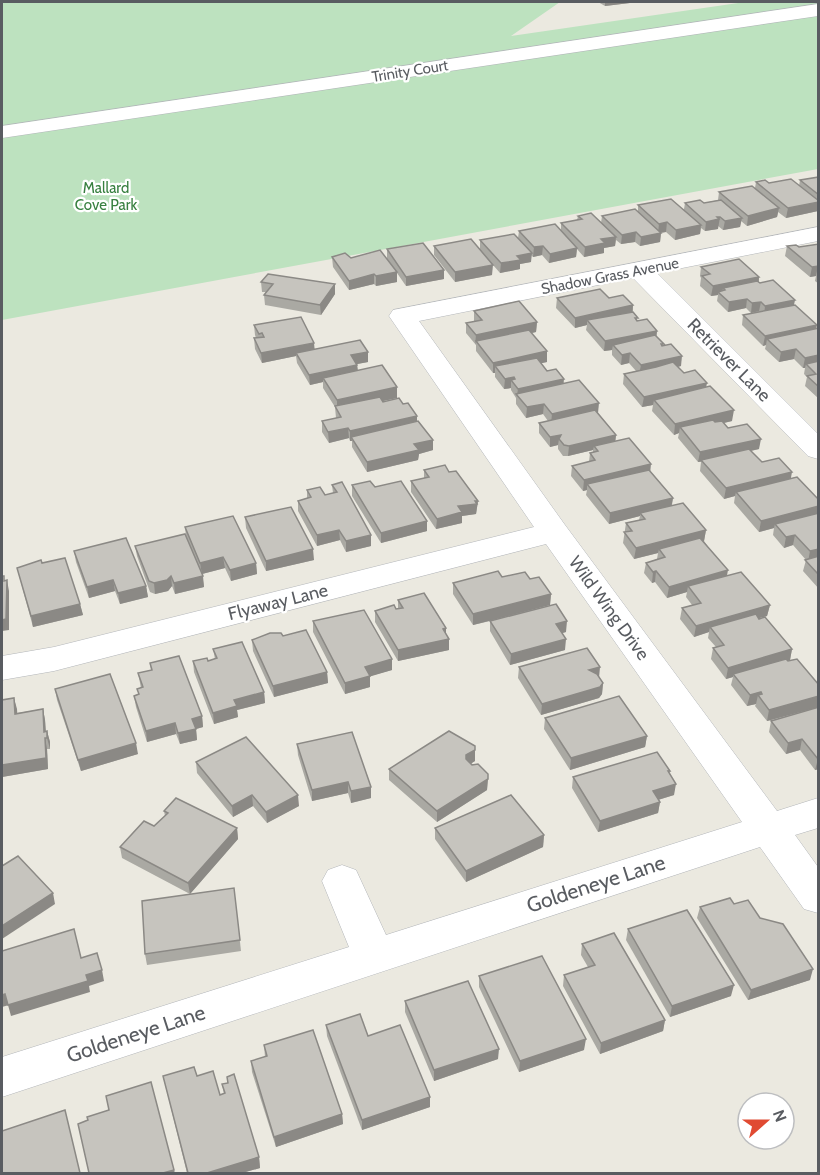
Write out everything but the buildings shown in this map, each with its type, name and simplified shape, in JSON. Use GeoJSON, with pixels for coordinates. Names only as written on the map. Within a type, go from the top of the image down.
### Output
{"type":"FeatureCollection","features":[{"type":"Feature","properties":{"kind":"street","name":"Trinity Court"},"geometry":{"type":"LineString","coordinates":[[2,132],[819,10]]}},
{"type":"Feature","properties":{"kind":"street","name":"Shadow Grass Avenue"},"geometry":{"type":"LineString","coordinates":[[402,316],[819,234]]}},
{"type":"Feature","properties":{"kind":"street","name":"Retriever Lane"},"geometry":{"type":"LineString","coordinates":[[639,270],[819,450]]}},
{"type":"Feature","properties":{"kind":"street","name":"Wild Wing Drive"},"geometry":{"type":"LineString","coordinates":[[402,316],[554,532],[819,897]]}},
{"type":"Feature","properties":{"kind":"street","name":"Flyaway Lane"},"geometry":{"type":"LineString","coordinates":[[2,668],[66,656],[554,532]]}},
{"type":"Feature","properties":{"kind":"street","name":"Goldeneye Lane"},"geometry":{"type":"LineString","coordinates":[[2,1077],[819,813]]}},
{"type":"Feature","properties":{"kind":"street"},"geometry":{"type":"LineString","coordinates":[[342,881],[374,957]]}},
{"type":"Feature","properties":{"kind":"green space","name":"Mallard Cove Park"},"geometry":{"type":"Polygon","coordinates":[[[2,2],[560,2],[511,36],[745,2],[818,2],[818,169],[2,320],[2,2]]]}}]}
